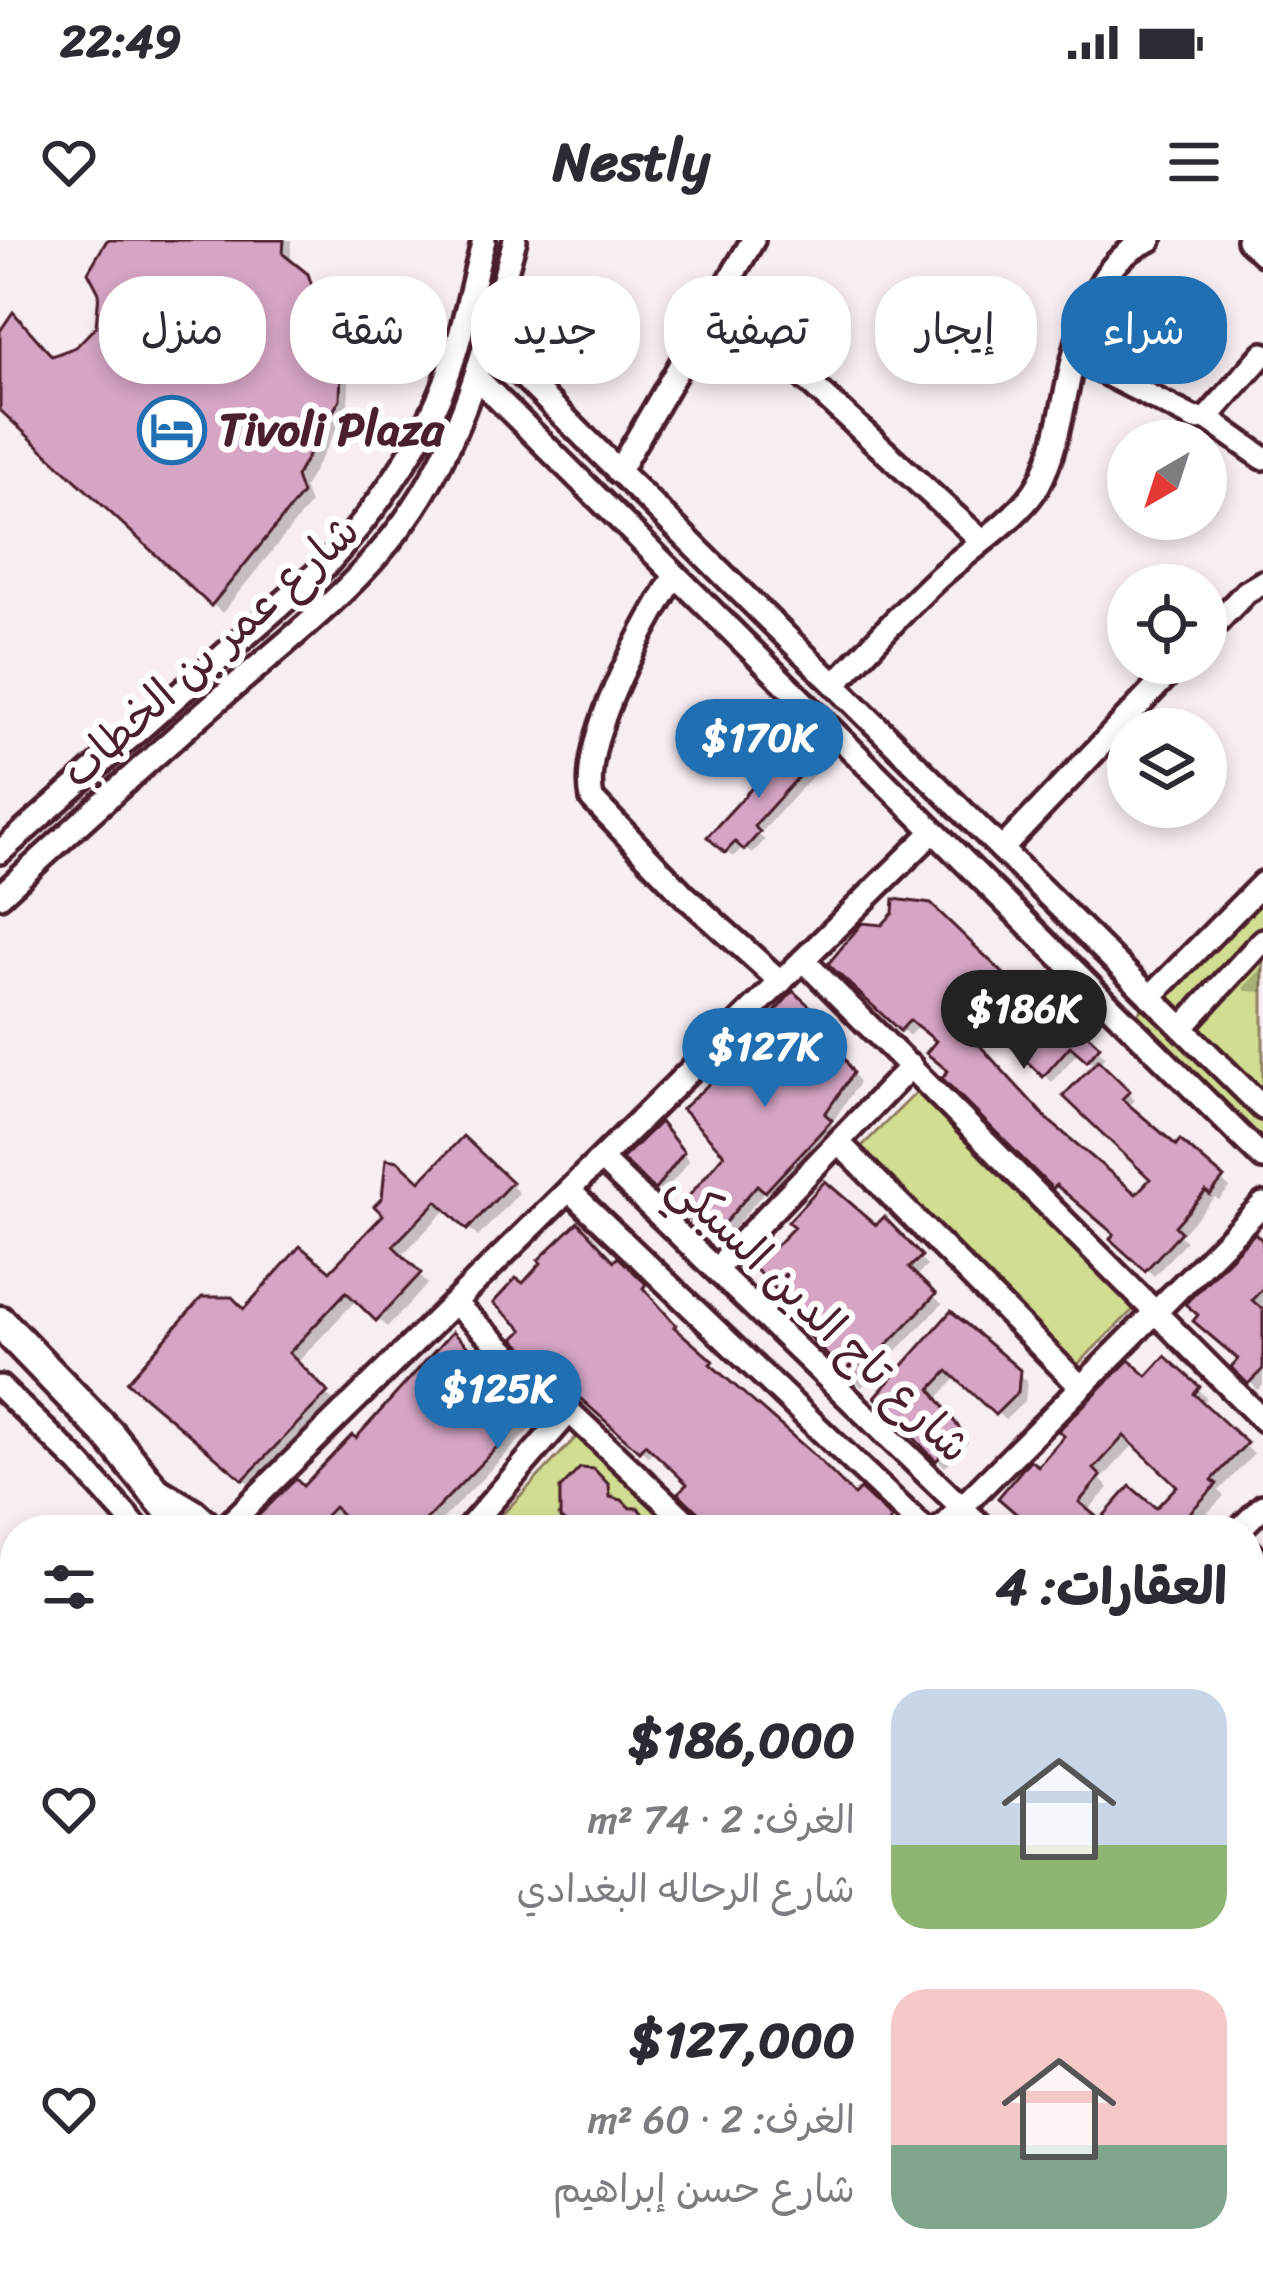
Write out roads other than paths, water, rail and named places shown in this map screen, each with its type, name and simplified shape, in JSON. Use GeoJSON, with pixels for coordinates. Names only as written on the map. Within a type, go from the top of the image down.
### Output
{"type":"FeatureCollection","features":[{"type":"Feature","properties":{"kind":"highway"},"geometry":{"type":"LineString","coordinates":[[0,1322],[78,1401],[174,1515]]}},
{"type":"Feature","properties":{"kind":"street","name":"شارع عمر بن الخطاب"},"geometry":{"type":"LineString","coordinates":[[0,852],[327,564],[362,523],[394,480],[442,390],[484,240]]}},
{"type":"Feature","properties":{"kind":"street","name":"شارع عمر بن الخطاب"},"geometry":{"type":"LineString","coordinates":[[505,276],[515,240]]}},
{"type":"Feature","properties":{"kind":"street"},"geometry":{"type":"LineString","coordinates":[[734,276],[753,240]]}},
{"type":"Feature","properties":{"kind":"street"},"geometry":{"type":"LineString","coordinates":[[1104,276],[1119,249],[1150,240]]}},
{"type":"Feature","properties":{"kind":"street"},"geometry":{"type":"LineString","coordinates":[[1208,418],[1263,355]]}},
{"type":"Feature","properties":{"kind":"street","name":"شارع عمر بن الخطاب"},"geometry":{"type":"LineString","coordinates":[[0,896],[367,567],[420,499],[442,461],[474,384]]}},
{"type":"Feature","properties":{"kind":"street"},"geometry":{"type":"LineString","coordinates":[[483,384],[1263,1158]]}},
{"type":"Feature","properties":{"kind":"street"},"geometry":{"type":"LineString","coordinates":[[530,384],[1263,1108]]}},
{"type":"Feature","properties":{"kind":"street"},"geometry":{"type":"LineString","coordinates":[[618,472],[671,384]]}},
{"type":"Feature","properties":{"kind":"street"},"geometry":{"type":"LineString","coordinates":[[811,384],[980,539]]}},
{"type":"Feature","properties":{"kind":"street"},"geometry":{"type":"LineString","coordinates":[[795,696],[828,677],[1024,505],[1039,486],[1068,384]]}},
{"type":"Feature","properties":{"kind":"street"},"geometry":{"type":"LineString","coordinates":[[1124,384],[1184,416],[1208,418],[1263,458]]}},
{"type":"Feature","properties":{"kind":"street"},"geometry":{"type":"LineString","coordinates":[[674,577],[616,689],[593,762],[592,799],[684,895],[781,982]]}},
{"type":"Feature","properties":{"kind":"street"},"geometry":{"type":"LineString","coordinates":[[1227,612],[1263,582]]}},
{"type":"Feature","properties":{"kind":"street"},"geometry":{"type":"LineString","coordinates":[[1003,848],[1159,684]]}},
{"type":"Feature","properties":{"kind":"street"},"geometry":{"type":"LineString","coordinates":[[932,831],[943,789]]}},
{"type":"Feature","properties":{"kind":"street"},"geometry":{"type":"LineString","coordinates":[[235,1515],[932,831],[972,818]]}},
{"type":"Feature","properties":{"kind":"street"},"geometry":{"type":"LineString","coordinates":[[1150,997],[1263,883]]}},
{"type":"Feature","properties":{"kind":"street"},"geometry":{"type":"LineString","coordinates":[[1182,1028],[1263,940]]}},
{"type":"Feature","properties":{"kind":"street"},"geometry":{"type":"LineString","coordinates":[[803,960],[1263,1420]]}},
{"type":"Feature","properties":{"kind":"street"},"geometry":{"type":"LineString","coordinates":[[1172,976],[1203,1004]]}},
{"type":"Feature","properties":{"kind":"street"},"geometry":{"type":"LineString","coordinates":[[716,1269],[910,1066]]}},
{"type":"Feature","properties":{"kind":"street"},"geometry":{"type":"LineString","coordinates":[[838,1142],[1081,1387]]}},
{"type":"Feature","properties":{"kind":"street","name":"شارع تاج الدين السبكي"},"geometry":{"type":"LineString","coordinates":[[602,1159],[969,1515]]}},
{"type":"Feature","properties":{"kind":"street","name":"شارع تاج الدين السبكي"},"geometry":{"type":"LineString","coordinates":[[569,1190],[909,1515]]}},
{"type":"Feature","properties":{"kind":"street"},"geometry":{"type":"LineString","coordinates":[[953,1515],[1263,1204]]}},
{"type":"Feature","properties":{"kind":"street"},"geometry":{"type":"LineString","coordinates":[[454,1304],[679,1515]]}},
{"type":"Feature","properties":{"kind":"street"},"geometry":{"type":"LineString","coordinates":[[0,1387],[126,1515]]}},
{"type":"Feature","properties":{"kind":"street"},"geometry":{"type":"LineString","coordinates":[[490,1515],[569,1412]]}},
{"type":"Feature","properties":{"kind":"street"},"geometry":{"type":"LineString","coordinates":[[152,1486],[200,1515]]}},
{"type":"Feature","properties":{"kind":"place","name":"Tivoli Plaza"},"geometry":{"type":"Point","coordinates":[172,430]}}]}
